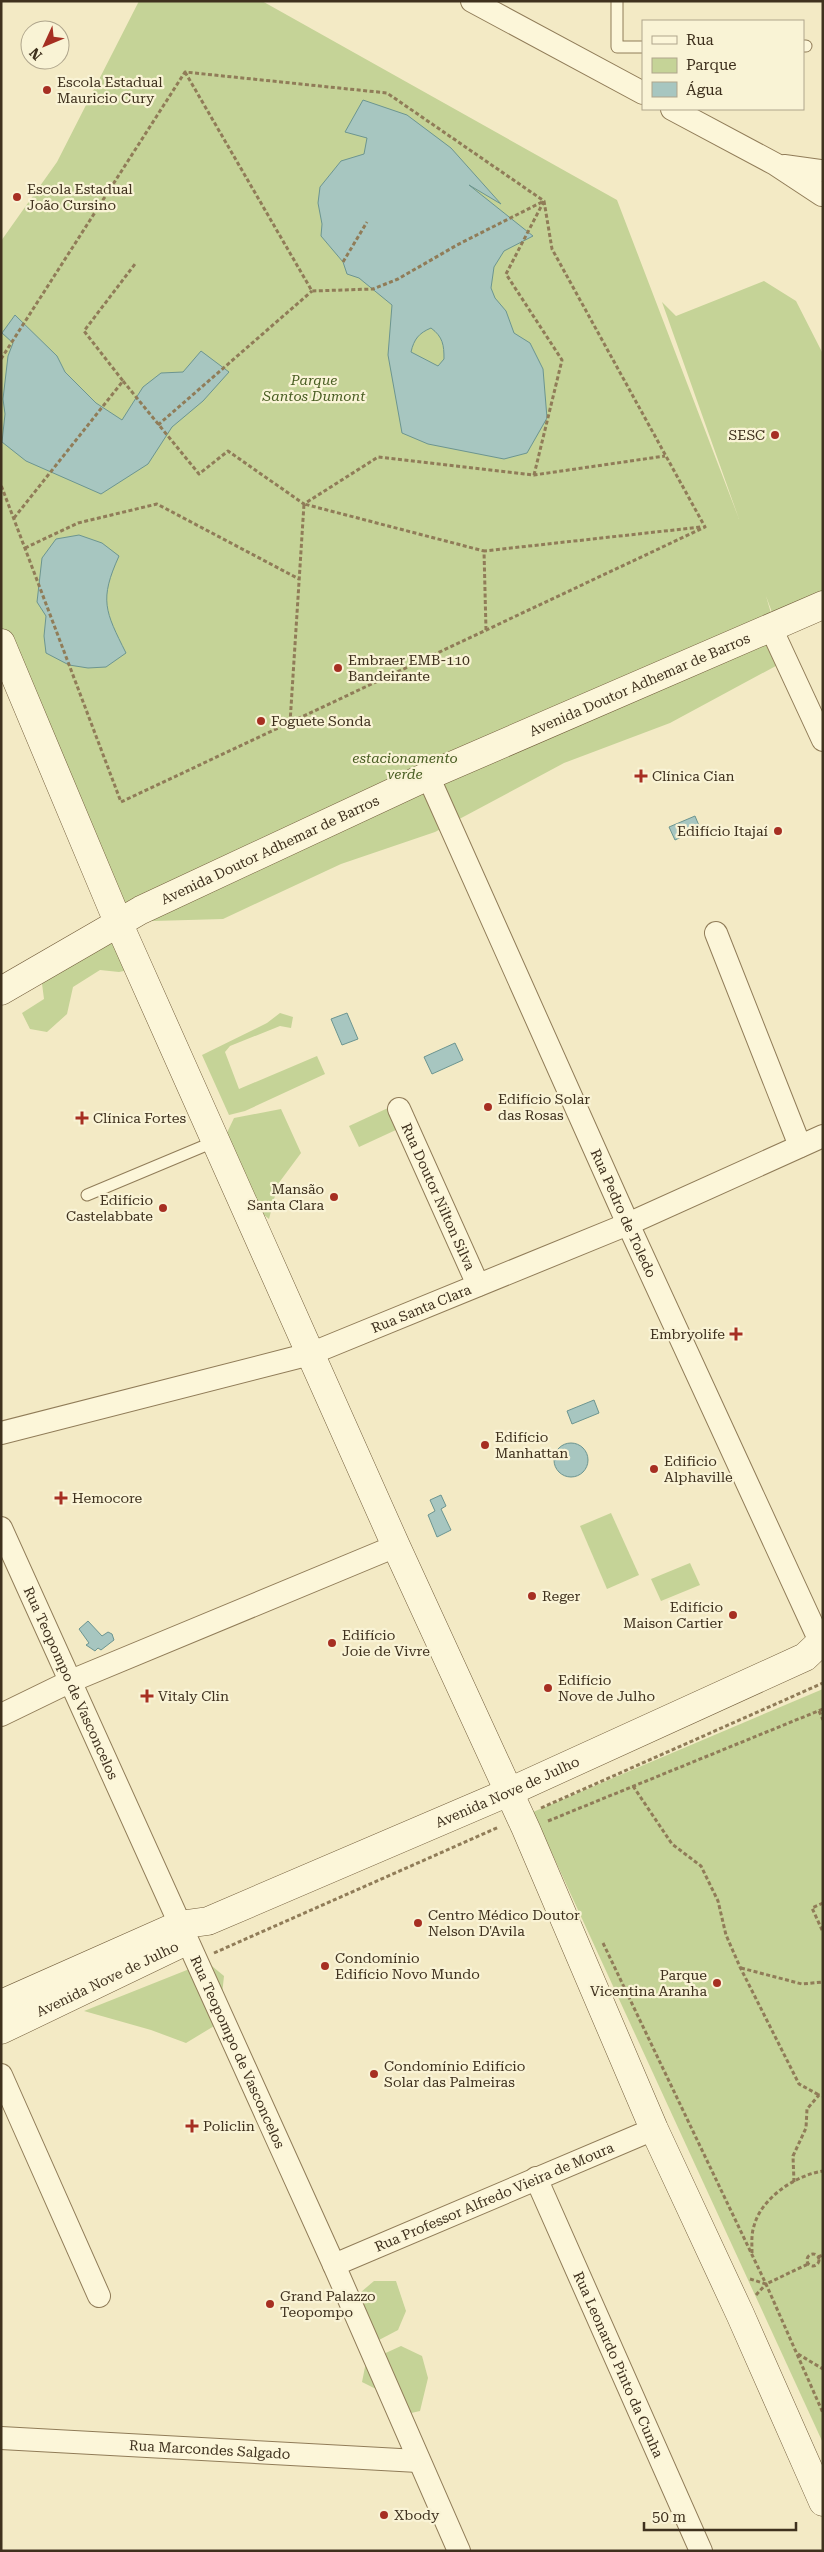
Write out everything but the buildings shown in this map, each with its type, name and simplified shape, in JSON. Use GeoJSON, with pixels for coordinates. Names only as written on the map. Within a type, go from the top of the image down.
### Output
{"type":"FeatureCollection","features":[{"type":"Feature","properties":{"kind":"main road","name":"Avenida Doutor Adhemar de Barros"},"geometry":{"type":"LineString","coordinates":[[1,992],[118,922],[428,776],[823,605]]}},
{"type":"Feature","properties":{"kind":"main road"},"geometry":{"type":"LineString","coordinates":[[1,643],[118,922],[396,1546],[521,1817],[654,2129],[740,2314],[823,2502]]}},
{"type":"Feature","properties":{"kind":"main road","name":"Avenida Nove de Julho"},"geometry":{"type":"LineString","coordinates":[[1,2030],[188,1942],[208,1921],[509,1792],[818,1649]]}},
{"type":"Feature","properties":{"kind":"main road","name":"Avenida Nove de Julho"},"geometry":{"type":"LineString","coordinates":[[1,2004],[188,1942]]}},
{"type":"Feature","properties":{"kind":"street"},"geometry":{"type":"LineString","coordinates":[[472,1],[642,92]]}},
{"type":"Feature","properties":{"kind":"street"},"geometry":{"type":"LineString","coordinates":[[674,110],[775,164],[823,195]]}},
{"type":"Feature","properties":{"kind":"street"},"geometry":{"type":"LineString","coordinates":[[775,164],[822,169],[818,182],[823,195]]}},
{"type":"Feature","properties":{"kind":"street"},"geometry":{"type":"LineString","coordinates":[[771,628],[823,740]]}},
{"type":"Feature","properties":{"kind":"street","name":"Rua Pedro de Toledo"},"geometry":{"type":"LineString","coordinates":[[428,776],[818,1649]]}},
{"type":"Feature","properties":{"kind":"street"},"geometry":{"type":"LineString","coordinates":[[716,933],[800,1146]]}},
{"type":"Feature","properties":{"kind":"street","name":"Rua Doutor Nilton Silva"},"geometry":{"type":"LineString","coordinates":[[398,1109],[478,1285]]}},
{"type":"Feature","properties":{"kind":"street","name":"Rua Santa Clara"},"geometry":{"type":"LineString","coordinates":[[1,1433],[310,1354],[628,1224],[823,1136]]}},
{"type":"Feature","properties":{"kind":"street","name":"Rua Teopompo de Vasconcelos"},"geometry":{"type":"LineString","coordinates":[[1,1528],[334,2265],[418,2461],[459,2551]]}},
{"type":"Feature","properties":{"kind":"street"},"geometry":{"type":"LineString","coordinates":[[1,1714],[71,1681],[396,1546]]}},
{"type":"Feature","properties":{"kind":"street"},"geometry":{"type":"LineString","coordinates":[[1,2074],[99,2296]]}},
{"type":"Feature","properties":{"kind":"street","name":"Rua Professor Alfredo Vieira de Moura"},"geometry":{"type":"LineString","coordinates":[[334,2265],[654,2129]]}},
{"type":"Feature","properties":{"kind":"street","name":"Rua Leonardo Pinto da Cunha"},"geometry":{"type":"LineString","coordinates":[[536,2178],[701,2551]]}},
{"type":"Feature","properties":{"kind":"street","name":"Rua Marcondes Salgado"},"geometry":{"type":"LineString","coordinates":[[1,2438],[418,2461]]}},
{"type":"Feature","properties":{"kind":"lane"},"geometry":{"type":"LineString","coordinates":[[617,1],[617,47],[642,47]]}},
{"type":"Feature","properties":{"kind":"lane"},"geometry":{"type":"LineString","coordinates":[[86,1195],[216,1141]]}},
{"type":"Feature","properties":{"kind":"path"},"geometry":{"type":"LineString","coordinates":[[184,72],[387,93],[544,201],[552,249],[704,527]]}},
{"type":"Feature","properties":{"kind":"path"},"geometry":{"type":"LineString","coordinates":[[184,72],[312,291]]}},
{"type":"Feature","properties":{"kind":"path"},"geometry":{"type":"LineString","coordinates":[[1,359],[184,72]]}},
{"type":"Feature","properties":{"kind":"path"},"geometry":{"type":"LineString","coordinates":[[158,425],[312,291],[373,289],[398,279],[456,245],[544,201]]}},
{"type":"Feature","properties":{"kind":"path"},"geometry":{"type":"LineString","coordinates":[[534,475],[562,360],[506,274],[544,201]]}},
{"type":"Feature","properties":{"kind":"path"},"geometry":{"type":"LineString","coordinates":[[343,262],[368,222]]}},
{"type":"Feature","properties":{"kind":"path"},"geometry":{"type":"LineString","coordinates":[[135,264],[84,331],[199,474],[228,451],[304,504],[484,552],[704,527]]}},
{"type":"Feature","properties":{"kind":"path"},"geometry":{"type":"LineString","coordinates":[[14,518],[123,381]]}},
{"type":"Feature","properties":{"kind":"path"},"geometry":{"type":"LineString","coordinates":[[304,504],[378,457],[534,475],[665,456]]}},
{"type":"Feature","properties":{"kind":"path"},"geometry":{"type":"LineString","coordinates":[[1,485],[121,802],[704,527]]}},
{"type":"Feature","properties":{"kind":"path"},"geometry":{"type":"LineString","coordinates":[[25,548],[78,523],[156,504],[299,579]]}},
{"type":"Feature","properties":{"kind":"path"},"geometry":{"type":"LineString","coordinates":[[290,723],[304,504]]}},
{"type":"Feature","properties":{"kind":"path"},"geometry":{"type":"LineString","coordinates":[[484,552],[486,630]]}},
{"type":"Feature","properties":{"kind":"path"},"geometry":{"type":"LineString","coordinates":[[188,1942],[521,1817],[823,1683]]}},
{"type":"Feature","properties":{"kind":"path"},"geometry":{"type":"LineString","coordinates":[[548,1828],[545,1822],[821,1710],[823,1720]]}},
{"type":"Feature","properties":{"kind":"path"},"geometry":{"type":"LineString","coordinates":[[634,1786],[672,1844],[701,1866],[718,1901],[726,1935],[740,1968],[799,2084],[821,2096],[807,2109],[806,2128],[793,2156],[794,2182]]}},
{"type":"Feature","properties":{"kind":"path"},"geometry":{"type":"LineString","coordinates":[[823,1903],[812,1908],[823,1932]]}},
{"type":"Feature","properties":{"kind":"path"},"geometry":{"type":"LineString","coordinates":[[599,1934],[753,2256],[823,2413]]}},
{"type":"Feature","properties":{"kind":"path"},"geometry":{"type":"LineString","coordinates":[[740,1968],[802,1984],[823,1982]]}},
{"type":"Feature","properties":{"kind":"path"},"geometry":{"type":"LineString","coordinates":[[753,2256],[753,2226],[758,2214],[773,2196],[794,2182],[823,2171]]}},
{"type":"Feature","properties":{"kind":"path"},"geometry":{"type":"LineString","coordinates":[[808,2264],[808,2258],[811,2255],[818,2257],[823,2255]]}},
{"type":"Feature","properties":{"kind":"path"},"geometry":{"type":"LineString","coordinates":[[755,2296],[766,2284],[808,2264],[817,2266],[819,2262],[818,2257]]}},
{"type":"Feature","properties":{"kind":"path"},"geometry":{"type":"LineString","coordinates":[[747,2279],[766,2284]]}},
{"type":"Feature","properties":{"kind":"path"},"geometry":{"type":"LineString","coordinates":[[796,2353],[823,2369]]}},
{"type":"Feature","properties":{"kind":"green space","name":"Parque Santos Dumont"},"geometry":{"type":"Polygon","coordinates":[[[139,1],[262,1],[617,200],[739,519],[662,302],[676,316],[764,281],[796,301],[823,354],[823,605],[777,626],[766,596],[785,661],[670,723],[564,763],[435,832],[341,864],[223,919],[118,922],[1,631],[1,241],[57,162],[139,1]]]}},
{"type":"Feature","properties":{"kind":"green space"},"geometry":{"type":"Polygon","coordinates":[[[76,939],[124,944],[134,969],[119,972],[100,970],[73,987],[67,1014],[47,1032],[30,1029],[22,1013],[44,999],[41,976],[76,939]]]}},
{"type":"Feature","properties":{"kind":"green space"},"geometry":{"type":"Polygon","coordinates":[[[280,1013],[293,1017],[291,1028],[280,1026],[230,1046],[225,1052],[239,1089],[317,1056],[325,1074],[245,1111],[229,1115],[202,1055],[267,1023],[280,1013]]]}},
{"type":"Feature","properties":{"kind":"green space"},"geometry":{"type":"Polygon","coordinates":[[[388,1108],[398,1129],[359,1147],[349,1126],[388,1108]]]}},
{"type":"Feature","properties":{"kind":"green space"},"geometry":{"type":"Polygon","coordinates":[[[281,1109],[301,1153],[278,1184],[269,1219],[246,1200],[214,1160],[234,1118],[281,1109]]]}},
{"type":"Feature","properties":{"kind":"green space"},"geometry":{"type":"Polygon","coordinates":[[[611,1513],[639,1575],[607,1589],[580,1526],[611,1513]]]}},
{"type":"Feature","properties":{"kind":"green space"},"geometry":{"type":"Polygon","coordinates":[[[690,1563],[700,1585],[661,1601],[651,1579],[690,1563]]]}},
{"type":"Feature","properties":{"kind":"green space","name":"Parque Vicentina Aranha"},"geometry":{"type":"Polygon","coordinates":[[[823,1689],[823,2443],[533,1812],[823,1689]]]}},
{"type":"Feature","properties":{"kind":"green space"},"geometry":{"type":"Polygon","coordinates":[[[207,1962],[224,1976],[219,2023],[186,2043],[151,2030],[84,2011],[207,1962]]]}},
{"type":"Feature","properties":{"kind":"green space"},"geometry":{"type":"Polygon","coordinates":[[[374,2281],[396,2281],[406,2311],[398,2330],[379,2340],[354,2298],[374,2281]]]}},
{"type":"Feature","properties":{"kind":"green space"},"geometry":{"type":"Polygon","coordinates":[[[401,2346],[422,2356],[428,2378],[420,2411],[402,2415],[392,2397],[362,2382],[366,2362],[401,2346]]]}},
{"type":"Feature","properties":{"kind":"water"},"geometry":{"type":"Polygon","coordinates":[[[363,100],[407,115],[451,148],[501,204],[469,185],[533,236],[504,251],[494,267],[491,288],[495,298],[506,311],[514,333],[530,343],[543,369],[547,418],[527,453],[504,459],[428,444],[402,433],[388,355],[392,305],[359,278],[347,274],[343,262],[321,236],[322,224],[318,203],[320,187],[341,161],[364,154],[367,138],[345,132],[363,100]],[[431,328],[420,334],[415,340],[411,352],[438,366],[444,359],[444,350],[442,342],[431,328]]]}},
{"type":"Feature","properties":{"kind":"water"},"geometry":{"type":"Polygon","coordinates":[[[15,315],[57,356],[65,372],[96,403],[122,420],[143,387],[161,373],[183,372],[201,351],[229,372],[203,401],[172,427],[148,464],[101,494],[26,461],[2,442],[5,414],[3,399],[8,356],[13,343],[2,333],[15,315]]]}},
{"type":"Feature","properties":{"kind":"water"},"geometry":{"type":"Polygon","coordinates":[[[79,535],[102,543],[119,556],[109,584],[107,605],[113,626],[126,653],[106,667],[88,668],[69,665],[46,653],[44,636],[46,616],[37,602],[42,558],[56,539],[79,535]]]}},
{"type":"Feature","properties":{"kind":"water"},"geometry":{"type":"Polygon","coordinates":[[[695,816],[700,828],[675,840],[669,827],[695,816]]]}},
{"type":"Feature","properties":{"kind":"water"},"geometry":{"type":"Polygon","coordinates":[[[347,1013],[358,1039],[342,1045],[331,1019],[347,1013]]]}},
{"type":"Feature","properties":{"kind":"water"},"geometry":{"type":"Polygon","coordinates":[[[455,1043],[463,1060],[432,1074],[424,1057],[455,1043]]]}},
{"type":"Feature","properties":{"kind":"water"},"geometry":{"type":"Polygon","coordinates":[[[594,1400],[599,1413],[572,1424],[567,1411],[594,1400]]]}},
{"type":"Feature","properties":{"kind":"water"},"geometry":{"type":"Polygon","coordinates":[[[571,1443],[583,1448],[588,1460],[583,1472],[571,1477],[559,1472],[554,1460],[559,1448],[571,1443]]]}},
{"type":"Feature","properties":{"kind":"water"},"geometry":{"type":"Polygon","coordinates":[[[441,1495],[446,1506],[441,1509],[451,1530],[437,1537],[428,1515],[435,1511],[430,1500],[441,1495]]]}},
{"type":"Feature","properties":{"kind":"water"},"geometry":{"type":"Polygon","coordinates":[[[88,1621],[102,1636],[108,1632],[112,1634],[114,1640],[101,1650],[98,1648],[95,1651],[86,1645],[89,1643],[79,1629],[88,1621]]]}},
{"type":"Feature","properties":{"kind":"place","name":"Escola Estadual Mauricio Cury"},"geometry":{"type":"Point","coordinates":[47,90]}},
{"type":"Feature","properties":{"kind":"place","name":"Escola Estadual João Cursino"},"geometry":{"type":"Point","coordinates":[17,197]}},
{"type":"Feature","properties":{"kind":"place","name":"SESC"},"geometry":{"type":"Point","coordinates":[775,435]}},
{"type":"Feature","properties":{"kind":"place","name":"Embraer EMB-110 Bandeirante"},"geometry":{"type":"Point","coordinates":[338,668]}},
{"type":"Feature","properties":{"kind":"place","name":"Foguete Sonda"},"geometry":{"type":"Point","coordinates":[261,721]}},
{"type":"Feature","properties":{"kind":"place","name":"Clínica Cian"},"geometry":{"type":"Point","coordinates":[641,776]}},
{"type":"Feature","properties":{"kind":"place","name":"Edifício Itajaí"},"geometry":{"type":"Point","coordinates":[778,831]}},
{"type":"Feature","properties":{"kind":"place","name":"Edifício Solar das Rosas"},"geometry":{"type":"Point","coordinates":[488,1107]}},
{"type":"Feature","properties":{"kind":"place","name":"Clínica Fortes"},"geometry":{"type":"Point","coordinates":[82,1118]}},
{"type":"Feature","properties":{"kind":"place","name":"Mansão Santa Clara"},"geometry":{"type":"Point","coordinates":[334,1197]}},
{"type":"Feature","properties":{"kind":"place","name":"Edifício Castelabbate"},"geometry":{"type":"Point","coordinates":[163,1208]}},
{"type":"Feature","properties":{"kind":"place","name":"Embryolife"},"geometry":{"type":"Point","coordinates":[736,1334]}},
{"type":"Feature","properties":{"kind":"place","name":"Edifício Manhattan"},"geometry":{"type":"Point","coordinates":[485,1445]}},
{"type":"Feature","properties":{"kind":"place","name":"Edificio Alphaville"},"geometry":{"type":"Point","coordinates":[654,1469]}},
{"type":"Feature","properties":{"kind":"place","name":"Hemocore"},"geometry":{"type":"Point","coordinates":[61,1498]}},
{"type":"Feature","properties":{"kind":"place","name":"Reger"},"geometry":{"type":"Point","coordinates":[532,1596]}},
{"type":"Feature","properties":{"kind":"place","name":"Edifício Maison Cartier"},"geometry":{"type":"Point","coordinates":[733,1615]}},
{"type":"Feature","properties":{"kind":"place","name":"Edifício Joie de Vivre"},"geometry":{"type":"Point","coordinates":[332,1643]}},
{"type":"Feature","properties":{"kind":"place","name":"Edifício Nove de Julho"},"geometry":{"type":"Point","coordinates":[548,1688]}},
{"type":"Feature","properties":{"kind":"place","name":"Vitaly Clin"},"geometry":{"type":"Point","coordinates":[147,1696]}},
{"type":"Feature","properties":{"kind":"place","name":"Centro Médico Doutor Nelson D'Avila"},"geometry":{"type":"Point","coordinates":[418,1923]}},
{"type":"Feature","properties":{"kind":"place","name":"Condomínio Edifício Novo Mundo"},"geometry":{"type":"Point","coordinates":[325,1966]}},
{"type":"Feature","properties":{"kind":"place","name":"Parque Vicentina Aranha"},"geometry":{"type":"Point","coordinates":[717,1983]}},
{"type":"Feature","properties":{"kind":"place","name":"Condomínio Edifício Solar das Palmeiras"},"geometry":{"type":"Point","coordinates":[374,2074]}},
{"type":"Feature","properties":{"kind":"place","name":"Policlin"},"geometry":{"type":"Point","coordinates":[192,2126]}},
{"type":"Feature","properties":{"kind":"place","name":"Grand Palazzo Teopompo"},"geometry":{"type":"Point","coordinates":[270,2304]}},
{"type":"Feature","properties":{"kind":"place","name":"Xbody"},"geometry":{"type":"Point","coordinates":[384,2515]}},
{"type":"Feature","properties":{"kind":"park label","name":"estacionamento verde"},"geometry":{"type":"Point","coordinates":[405,766]}}]}
